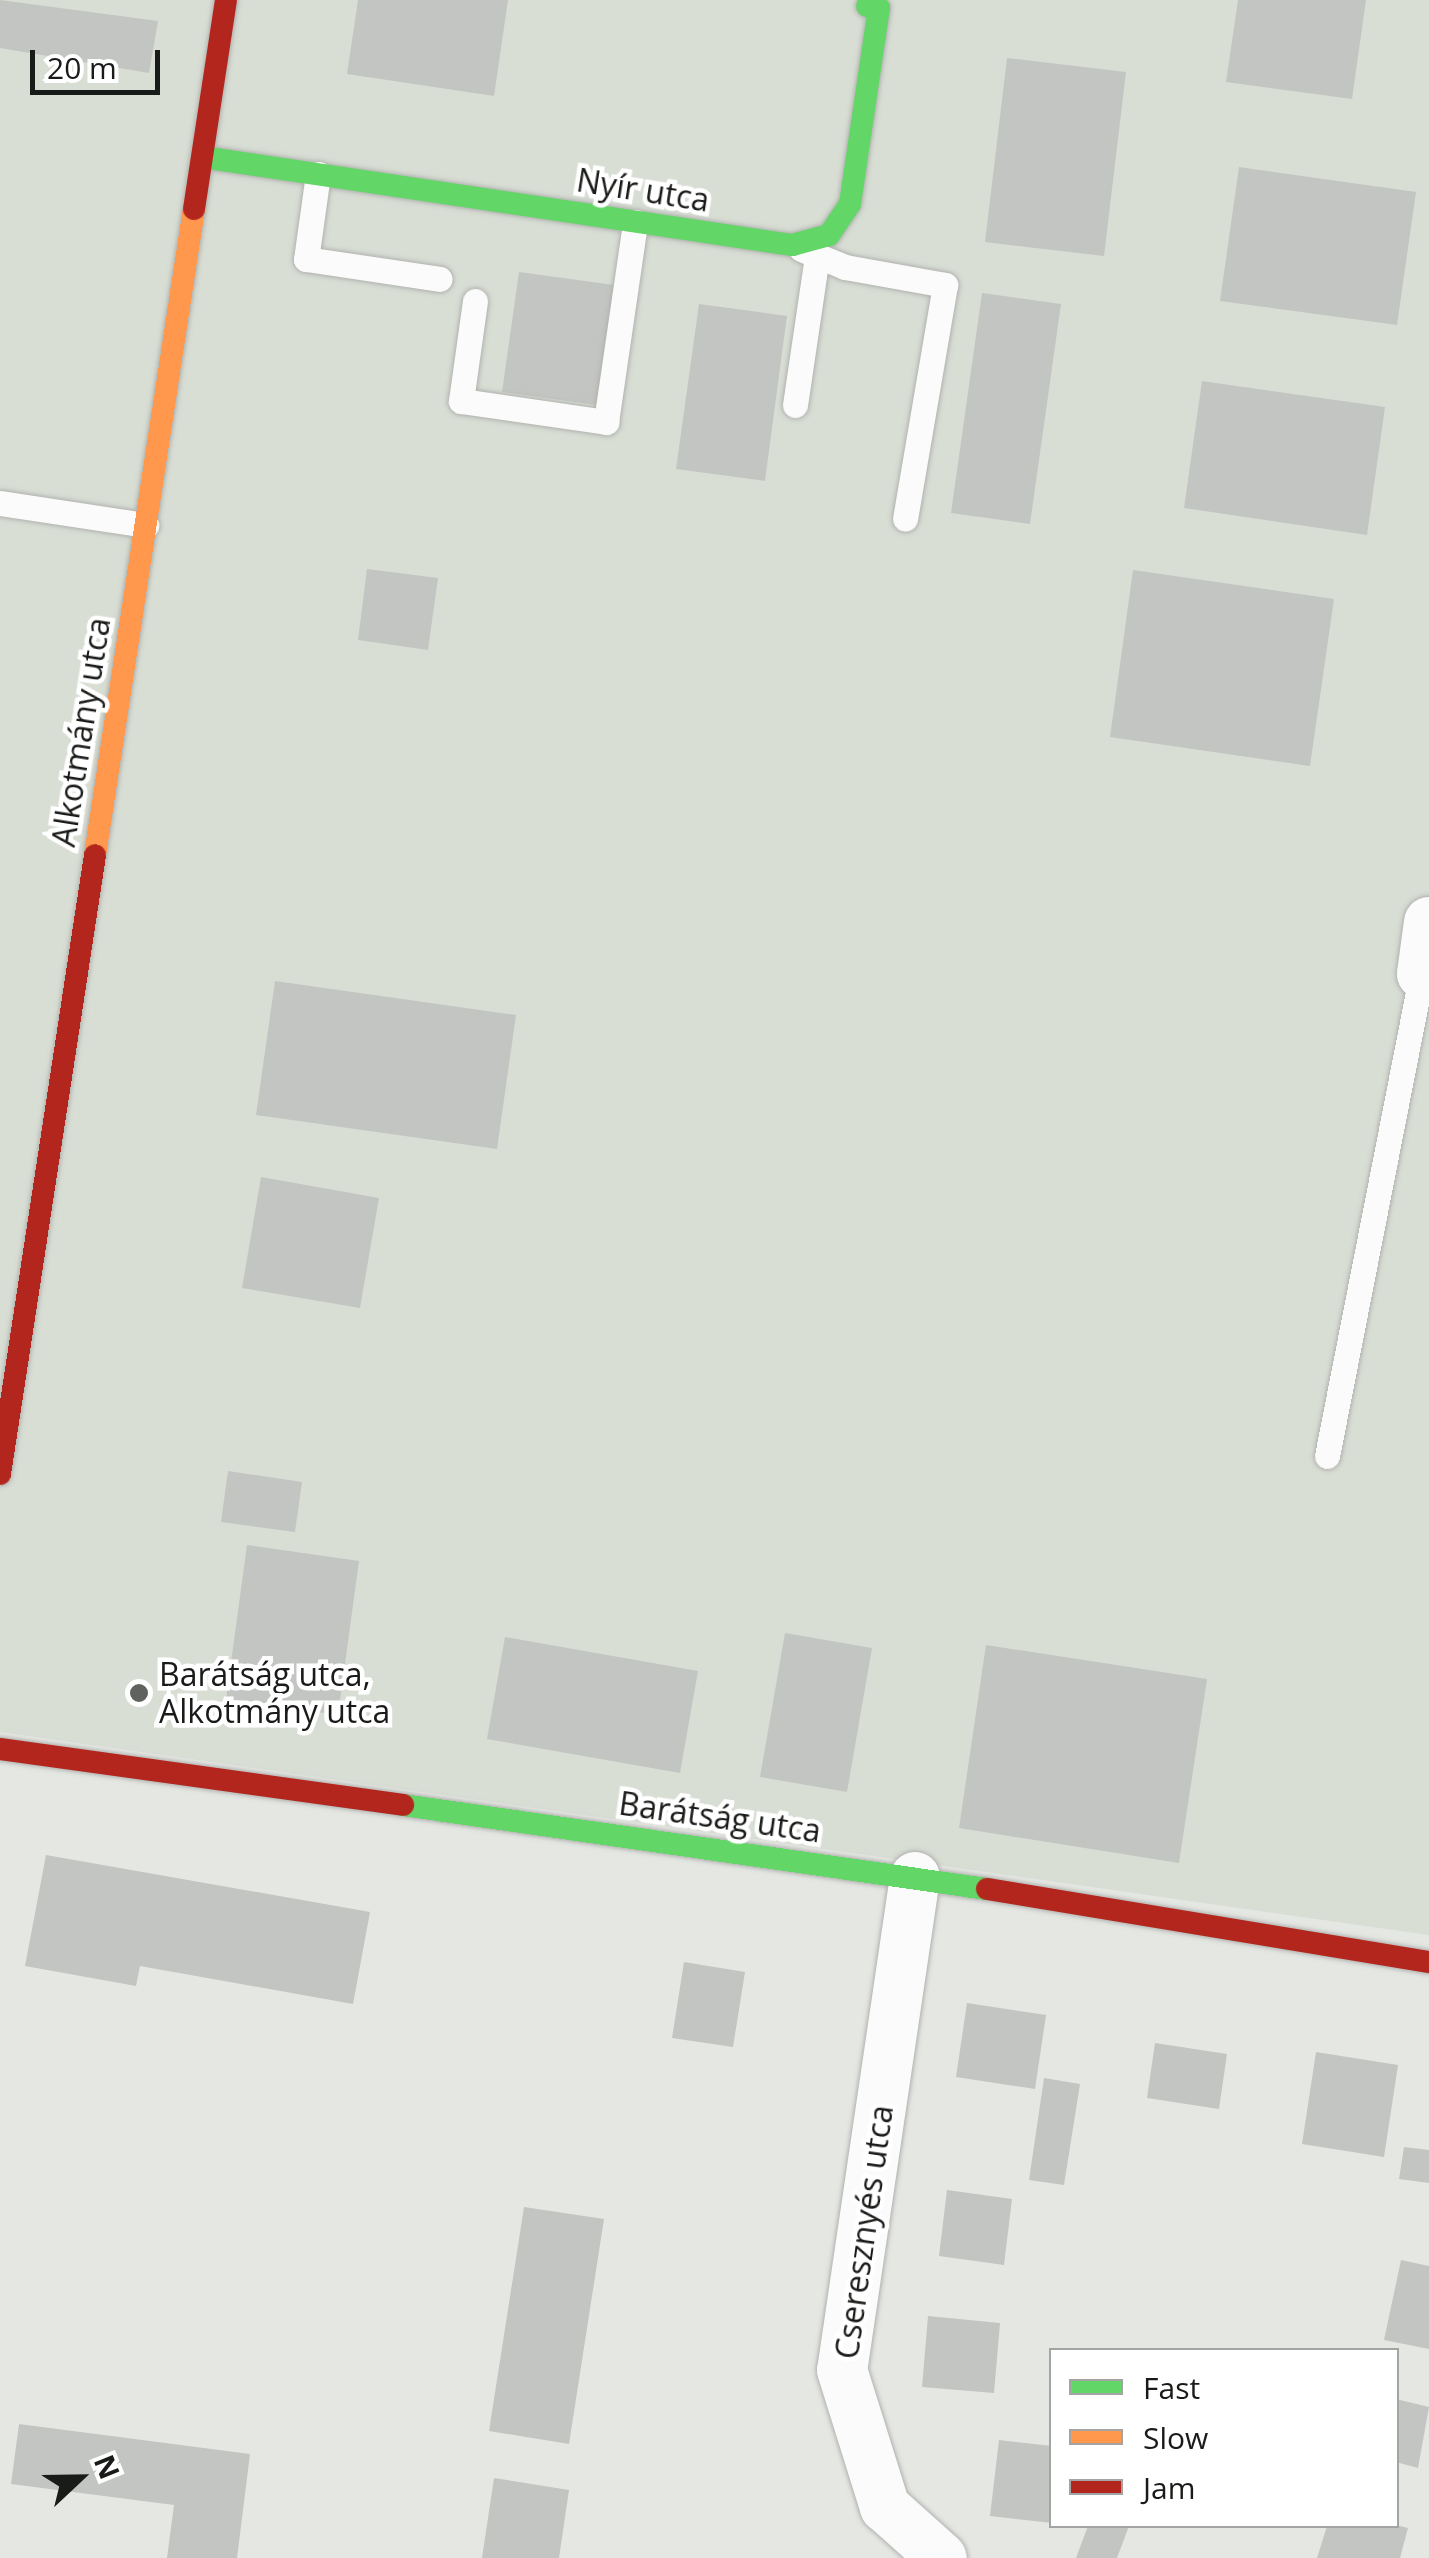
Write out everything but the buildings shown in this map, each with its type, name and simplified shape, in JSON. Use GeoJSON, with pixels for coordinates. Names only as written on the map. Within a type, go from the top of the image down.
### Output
{"type":"FeatureCollection","features":[{"type":"Feature","properties":{"kind":"street","name":"Alkotmány utca"},"geometry":{"type":"LineString","coordinates":[[0,1474],[226,0]]}},
{"type":"Feature","properties":{"kind":"street"},"geometry":{"type":"LineString","coordinates":[[792,246],[830,235],[850,204],[879,8],[868,6]]}},
{"type":"Feature","properties":{"kind":"street","name":"Nyír utca"},"geometry":{"type":"LineString","coordinates":[[202,157],[792,246]]}},
{"type":"Feature","properties":{"kind":"street"},"geometry":{"type":"LineString","coordinates":[[1426,974],[1429,922]]}},
{"type":"Feature","properties":{"kind":"street","name":"Barátság utca"},"geometry":{"type":"LineString","coordinates":[[0,1749],[915,1877],[1429,1962]]}},
{"type":"Feature","properties":{"kind":"street","name":"Cseresznyés utca"},"geometry":{"type":"LineString","coordinates":[[915,1877],[842,2370],[885,2507],[942,2558]]}},
{"type":"Feature","properties":{"kind":"lane"},"geometry":{"type":"LineString","coordinates":[[318,174],[306,259],[440,280]]}},
{"type":"Feature","properties":{"kind":"lane"},"geometry":{"type":"LineString","coordinates":[[475,301],[461,401],[606,422],[635,222]]}},
{"type":"Feature","properties":{"kind":"lane"},"geometry":{"type":"LineString","coordinates":[[792,246],[817,256],[945,285],[905,519]]}},
{"type":"Feature","properties":{"kind":"lane"},"geometry":{"type":"LineString","coordinates":[[795,405],[817,256]]}},
{"type":"Feature","properties":{"kind":"lane"},"geometry":{"type":"LineString","coordinates":[[0,502],[146,525]]}},
{"type":"Feature","properties":{"kind":"lane"},"geometry":{"type":"LineString","coordinates":[[1328,1456],[1426,974]]}},
{"type":"Feature","properties":{"kind":"shaded area"},"geometry":{"type":"Polygon","coordinates":[[[0,0],[1429,0],[1429,1935],[0,1732],[0,0]]]}},
{"type":"Feature","properties":{"kind":"traffic: fast"},"geometry":{"type":"LineString","coordinates":[[202,157],[792,245],[829,235],[850,204],[879,8],[867,6]]}},
{"type":"Feature","properties":{"kind":"traffic: fast"},"geometry":{"type":"LineString","coordinates":[[403,1805],[987,1889]]}},
{"type":"Feature","properties":{"kind":"traffic: slow"},"geometry":{"type":"LineString","coordinates":[[95,855],[194,209]]}},
{"type":"Feature","properties":{"kind":"traffic: jam"},"geometry":{"type":"LineString","coordinates":[[194,209],[226,0]]}},
{"type":"Feature","properties":{"kind":"traffic: jam"},"geometry":{"type":"LineString","coordinates":[[0,1474],[95,855]]}},
{"type":"Feature","properties":{"kind":"traffic: jam"},"geometry":{"type":"LineString","coordinates":[[0,1749],[403,1805]]}},
{"type":"Feature","properties":{"kind":"traffic: jam"},"geometry":{"type":"LineString","coordinates":[[987,1889],[1429,1962]]}},
{"type":"Feature","properties":{"kind":"place","name":"Barátság utca, Alkotmány utca"},"geometry":{"type":"Point","coordinates":[139,1693]}}]}
